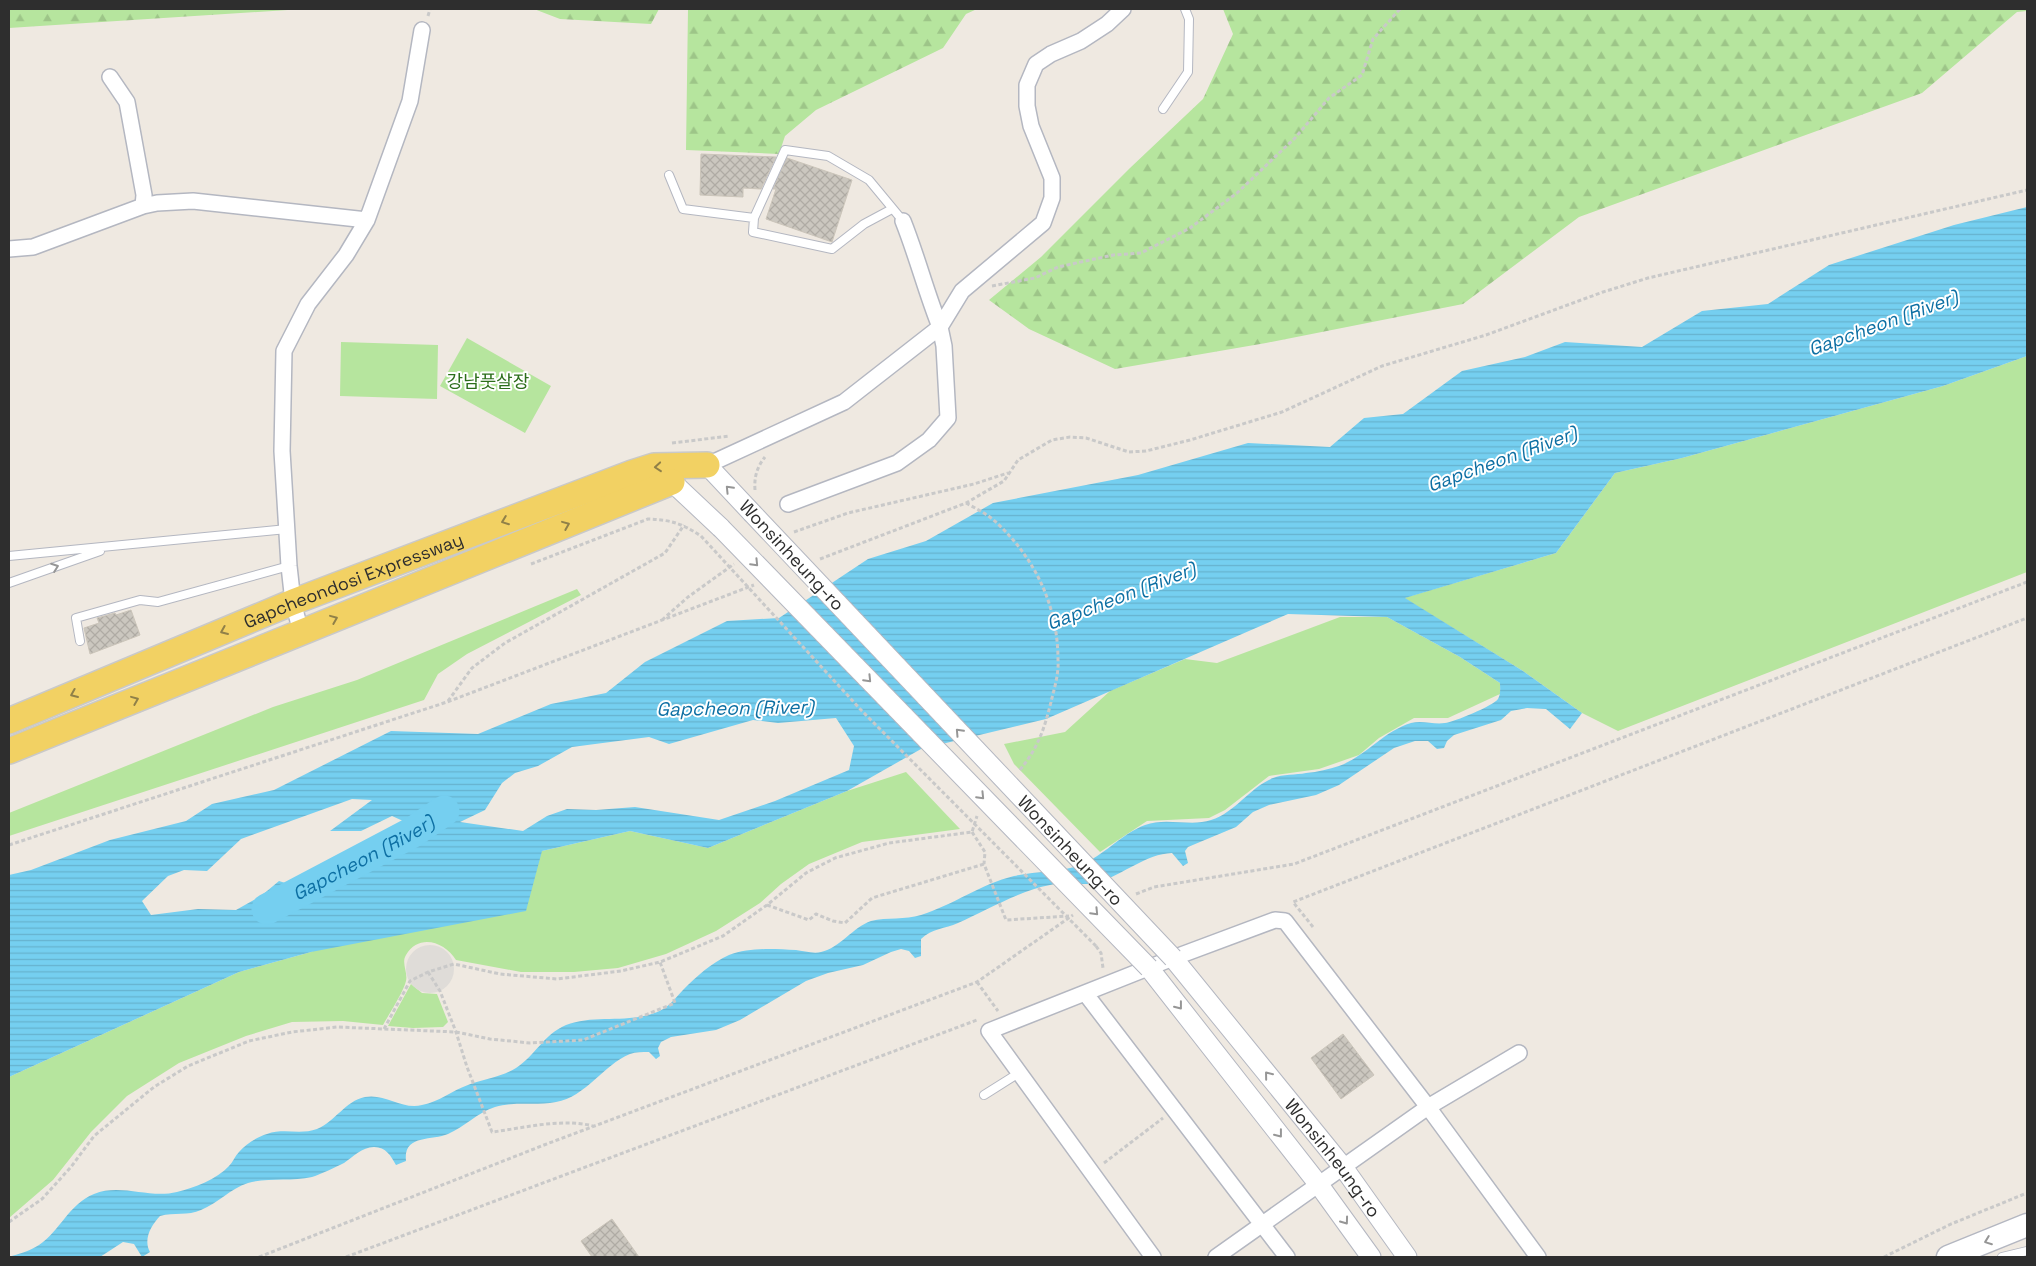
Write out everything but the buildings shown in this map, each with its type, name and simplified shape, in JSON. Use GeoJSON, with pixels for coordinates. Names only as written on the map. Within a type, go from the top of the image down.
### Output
{"type":"FeatureCollection","features":[{"type":"Feature","properties":{"kind":"main road","name":"Gapcheondosi Expressway"},"geometry":{"type":"LineString","coordinates":[[9,721],[293,602],[632,473],[654,466],[707,465]]}},
{"type":"Feature","properties":{"kind":"main road","name":"Gapcheondosi Expressway"},"geometry":{"type":"LineString","coordinates":[[9,751],[672,482]]}},
{"type":"Feature","properties":{"kind":"main road"},"geometry":{"type":"LineString","coordinates":[[1948,1257],[2027,1225]]}},
{"type":"Feature","properties":{"kind":"street"},"geometry":{"type":"LineString","coordinates":[[672,482],[844,402],[940,327],[962,291],[1043,223],[1052,198],[1052,178],[1031,126],[1027,106],[1027,85],[1036,64],[1051,54],[1081,41],[1107,24],[1122,9]]}},
{"type":"Feature","properties":{"kind":"street"},"geometry":{"type":"LineString","coordinates":[[301,632],[293,602],[289,566],[282,451],[284,351],[308,304],[346,255],[367,220],[410,101],[422,30]]}},
{"type":"Feature","properties":{"kind":"street"},"geometry":{"type":"LineString","coordinates":[[110,77],[127,102],[144,195],[143,206]]}},
{"type":"Feature","properties":{"kind":"street"},"geometry":{"type":"LineString","coordinates":[[9,249],[33,248],[143,206],[157,203],[193,201],[367,220]]}},
{"type":"Feature","properties":{"kind":"street"},"geometry":{"type":"LineString","coordinates":[[788,504],[897,462],[929,440],[948,418],[944,346],[940,327],[924,288],[912,243],[903,221]]}},
{"type":"Feature","properties":{"kind":"street","name":"Wonsinheung-ro"},"geometry":{"type":"LineString","coordinates":[[707,465],[753,504],[1173,958],[1343,1168],[1407,1257]]}},
{"type":"Feature","properties":{"kind":"street","name":"Wonsinheung-ro"},"geometry":{"type":"LineString","coordinates":[[672,482],[721,528],[1149,968],[1319,1184],[1371,1257]]}},
{"type":"Feature","properties":{"kind":"street"},"geometry":{"type":"LineString","coordinates":[[1153,1257],[989,1031],[1002,1018],[1084,993],[1275,920],[1285,921],[1428,1107],[1538,1257]]}},
{"type":"Feature","properties":{"kind":"street"},"geometry":{"type":"LineString","coordinates":[[1084,993],[1287,1257]]}},
{"type":"Feature","properties":{"kind":"street"},"geometry":{"type":"LineString","coordinates":[[1216,1257],[1428,1107],[1519,1053]]}},
{"type":"Feature","properties":{"kind":"lane"},"geometry":{"type":"LineString","coordinates":[[1163,109],[1188,72],[1189,19],[1185,9]]}},
{"type":"Feature","properties":{"kind":"lane"},"geometry":{"type":"LineString","coordinates":[[892,209],[864,224],[832,249],[752,232],[754,218],[785,150],[828,156],[868,180],[903,221]]}},
{"type":"Feature","properties":{"kind":"lane"},"geometry":{"type":"LineString","coordinates":[[669,175],[683,209],[754,218]]}},
{"type":"Feature","properties":{"kind":"lane"},"geometry":{"type":"LineString","coordinates":[[9,556],[287,529]]}},
{"type":"Feature","properties":{"kind":"lane"},"geometry":{"type":"LineString","coordinates":[[9,582],[108,547]]}},
{"type":"Feature","properties":{"kind":"lane"},"geometry":{"type":"LineString","coordinates":[[80,641],[76,618],[140,600],[158,602],[289,566]]}},
{"type":"Feature","properties":{"kind":"lane"},"geometry":{"type":"LineString","coordinates":[[984,1095],[1019,1073]]}},
{"type":"Feature","properties":{"kind":"lane"},"geometry":{"type":"LineString","coordinates":[[2002,1257],[2027,1251]]}},
{"type":"Feature","properties":{"kind":"path"},"geometry":{"type":"LineString","coordinates":[[962,291],[1035,278],[1058,267],[1112,255],[1141,254],[1190,228],[1237,193],[1296,138],[1329,98],[1362,76],[1373,38],[1400,9]]}},
{"type":"Feature","properties":{"kind":"path"},"geometry":{"type":"LineString","coordinates":[[812,563],[966,502],[1004,481],[1018,460],[1052,440],[1070,437],[1086,438],[1130,452],[1146,451],[1190,440],[1282,412],[1382,366],[1486,335],[1602,292],[1648,278],[2027,190]]}},
{"type":"Feature","properties":{"kind":"path"},"geometry":{"type":"LineString","coordinates":[[753,504],[754,482],[757,469],[768,454]]}},
{"type":"Feature","properties":{"kind":"path"},"geometry":{"type":"LineString","coordinates":[[789,534],[848,513],[974,484],[1008,473]]}},
{"type":"Feature","properties":{"kind":"path"},"geometry":{"type":"LineString","coordinates":[[966,502],[997,523],[1015,542],[1043,583],[1053,618],[1058,662],[1055,686],[1044,728],[1036,748],[1016,774]]}},
{"type":"Feature","properties":{"kind":"path"},"geometry":{"type":"LineString","coordinates":[[448,702],[472,668],[505,643],[665,553],[684,525],[701,536],[862,711],[1096,946],[1101,953],[1103,968]]}},
{"type":"Feature","properties":{"kind":"path"},"geometry":{"type":"LineString","coordinates":[[660,622],[688,597],[735,563]]}},
{"type":"Feature","properties":{"kind":"path"},"geometry":{"type":"LineString","coordinates":[[9,845],[448,702],[756,585]]}},
{"type":"Feature","properties":{"kind":"path"},"geometry":{"type":"LineString","coordinates":[[1313,927],[1293,902],[2027,618]]}},
{"type":"Feature","properties":{"kind":"path"},"geometry":{"type":"LineString","coordinates":[[979,809],[972,832],[985,852],[984,864],[988,870],[1006,920],[1072,916]]}},
{"type":"Feature","properties":{"kind":"path"},"geometry":{"type":"LineString","coordinates":[[384,1028],[410,981],[428,972],[454,964],[500,974],[557,979],[621,971],[660,962],[723,936],[767,905],[806,872],[835,858],[889,843],[972,832]]}},
{"type":"Feature","properties":{"kind":"path"},"geometry":{"type":"LineString","coordinates":[[767,905],[809,920],[816,914],[833,921],[845,923],[872,898],[984,864]]}},
{"type":"Feature","properties":{"kind":"path"},"geometry":{"type":"LineString","coordinates":[[9,1222],[42,1199],[71,1167],[94,1136],[154,1087],[188,1066],[249,1041],[292,1032],[336,1027],[456,1032],[490,1039],[530,1043],[583,1040],[675,1002],[660,962]]}},
{"type":"Feature","properties":{"kind":"path"},"geometry":{"type":"LineString","coordinates":[[428,972],[440,991],[492,1132],[562,1124],[581,1123],[593,1126]]}},
{"type":"Feature","properties":{"kind":"path"},"geometry":{"type":"LineString","coordinates":[[977,982],[1002,1018]]}},
{"type":"Feature","properties":{"kind":"path"},"geometry":{"type":"LineString","coordinates":[[990,1015],[1002,1018]]}},
{"type":"Feature","properties":{"kind":"path"},"geometry":{"type":"LineString","coordinates":[[346,1257],[980,1019]]}},
{"type":"Feature","properties":{"kind":"path"},"geometry":{"type":"LineString","coordinates":[[1100,1166],[1165,1116]]}},
{"type":"Feature","properties":{"kind":"path"},"geometry":{"type":"LineString","coordinates":[[1884,1257],[1951,1224],[2027,1193]]}},
{"type":"Feature","properties":{"kind":"green space"},"geometry":{"type":"Polygon","coordinates":[[[9,9],[303,9],[9,28],[9,9]]]}},
{"type":"Feature","properties":{"kind":"green space"},"geometry":{"type":"Polygon","coordinates":[[[534,9],[659,9],[651,24],[560,19],[534,9]]]}},
{"type":"Feature","properties":{"kind":"green space"},"geometry":{"type":"Polygon","coordinates":[[[688,9],[977,9],[966,14],[943,48],[816,110],[785,136],[779,154],[686,150],[688,9]]]}},
{"type":"Feature","properties":{"kind":"green space"},"geometry":{"type":"Polygon","coordinates":[[[1223,9],[2027,9],[2027,11],[2017,12],[1922,93],[1579,217],[1463,304],[1266,343],[1115,369],[1029,329],[989,300],[1041,257],[1130,168],[1203,99],[1233,34],[1223,9]]]}},
{"type":"Feature","properties":{"kind":"green space","name":"강남풋살장"},"geometry":{"type":"Polygon","coordinates":[[[467,338],[551,386],[525,433],[440,386],[467,338]]]}},
{"type":"Feature","properties":{"kind":"green space","name":"강남풋살장"},"geometry":{"type":"Polygon","coordinates":[[[341,342],[438,345],[437,399],[340,396],[341,342]]]}},
{"type":"Feature","properties":{"kind":"green space"},"geometry":{"type":"Polygon","coordinates":[[[2027,356],[2027,572],[1618,731],[1582,713],[1523,671],[1404,598],[1556,553],[1615,473],[1682,458],[1943,386],[2027,356]]]}},
{"type":"Feature","properties":{"kind":"green space"},"geometry":{"type":"Polygon","coordinates":[[[577,589],[581,595],[467,654],[438,674],[424,700],[9,836],[9,813],[273,707],[357,680],[577,589]]]}},
{"type":"Feature","properties":{"kind":"green space"},"geometry":{"type":"Polygon","coordinates":[[[1340,617],[1387,617],[1460,657],[1500,683],[1500,694],[1448,718],[1414,718],[1379,738],[1359,755],[1319,769],[1269,776],[1225,810],[1209,818],[1147,821],[1100,852],[1014,764],[1004,744],[1065,732],[1110,691],[1185,659],[1217,663],[1340,617]]]}},
{"type":"Feature","properties":{"kind":"green space"},"geometry":{"type":"Polygon","coordinates":[[[906,772],[960,829],[862,842],[809,864],[781,884],[760,903],[716,931],[666,954],[618,968],[574,972],[521,972],[456,960],[445,949],[432,942],[418,944],[411,948],[406,955],[404,964],[406,981],[383,1025],[343,1021],[292,1022],[246,1036],[179,1063],[127,1096],[91,1132],[53,1180],[9,1218],[9,1077],[239,972],[311,952],[542,851],[630,831],[708,848],[847,791],[906,772]]]}},
{"type":"Feature","properties":{"kind":"green space"},"geometry":{"type":"Polygon","coordinates":[[[411,984],[422,993],[437,994],[448,1022],[443,1027],[413,1028],[388,1026],[411,984]]]}},
{"type":"Feature","properties":{"kind":"shaded area"},"geometry":{"type":"Polygon","coordinates":[[[430,945],[439,947],[447,952],[452,960],[454,969],[452,978],[447,986],[439,991],[430,993],[421,991],[413,986],[408,978],[406,969],[408,960],[413,952],[421,947],[430,945]]]}},
{"type":"Feature","properties":{"kind":"water"},"geometry":{"type":"Polygon","coordinates":[[[2027,207],[2027,356],[1943,386],[1682,458],[1615,473],[1556,553],[1405,598],[1523,671],[1582,713],[1570,729],[1546,709],[1527,708],[1511,711],[1501,720],[1454,735],[1447,741],[1444,748],[1437,749],[1428,741],[1415,741],[1394,748],[1339,785],[1316,795],[1269,805],[1253,812],[1236,827],[1188,847],[1185,851],[1188,863],[1183,866],[1172,853],[1162,854],[1099,882],[1056,884],[1027,891],[958,923],[925,935],[921,939],[921,956],[915,958],[909,951],[901,949],[863,965],[828,973],[806,981],[740,1020],[716,1030],[671,1037],[661,1042],[658,1048],[660,1056],[656,1059],[649,1052],[630,1054],[611,1065],[585,1088],[567,1099],[548,1103],[510,1104],[495,1107],[448,1134],[414,1142],[406,1152],[406,1161],[396,1165],[385,1150],[378,1147],[370,1147],[362,1150],[344,1163],[312,1177],[248,1183],[201,1210],[191,1213],[160,1216],[149,1233],[147,1242],[150,1252],[142,1257],[134,1244],[123,1242],[100,1257],[9,1257],[39,1245],[53,1233],[78,1204],[94,1194],[104,1191],[125,1190],[167,1194],[191,1188],[212,1179],[224,1171],[242,1149],[263,1135],[273,1132],[311,1131],[317,1129],[358,1099],[365,1097],[380,1097],[415,1106],[440,1099],[462,1087],[511,1071],[523,1063],[551,1034],[566,1025],[590,1020],[641,1017],[665,1008],[704,970],[737,952],[762,949],[821,952],[828,950],[871,921],[921,915],[979,889],[1014,876],[1072,868],[1080,865],[1145,825],[1161,822],[1195,823],[1211,820],[1228,811],[1257,787],[1273,778],[1339,766],[1349,762],[1383,737],[1401,727],[1415,722],[1445,723],[1481,709],[1498,699],[1500,683],[1460,657],[1387,617],[1288,614],[1046,719],[921,749],[847,791],[708,848],[630,831],[542,851],[526,911],[311,952],[239,972],[9,1077],[9,875],[31,870],[110,840],[186,821],[212,804],[274,790],[391,731],[478,734],[551,704],[606,693],[645,662],[727,621],[779,618],[868,559],[926,541],[993,503],[1138,475],[1248,443],[1330,447],[1364,418],[1403,414],[1462,371],[1525,357],[1565,342],[1642,347],[1702,311],[1768,304],[1829,265],[1954,225],[2027,207]],[[836,718],[778,723],[753,720],[669,744],[649,737],[572,747],[538,766],[515,773],[502,783],[485,810],[460,822],[523,831],[547,816],[567,809],[596,810],[635,807],[719,820],[775,801],[849,770],[854,746],[836,718]],[[352,799],[241,839],[207,871],[184,870],[168,876],[142,901],[151,915],[198,909],[236,910],[261,896],[279,881],[317,893],[351,877],[374,860],[401,853],[412,825],[392,816],[361,831],[330,831],[372,800],[352,799]]]}},
{"type":"Feature","properties":{"kind":"waterway","name":"Gapcheon (River)"},"geometry":{"type":"LineString","coordinates":[[267,909],[413,832],[444,811]]}}]}
